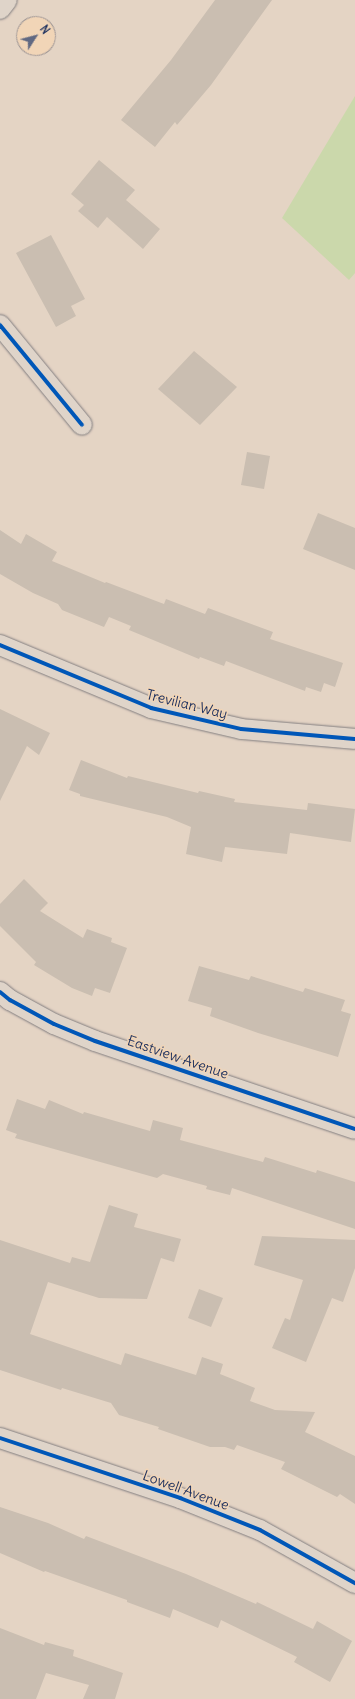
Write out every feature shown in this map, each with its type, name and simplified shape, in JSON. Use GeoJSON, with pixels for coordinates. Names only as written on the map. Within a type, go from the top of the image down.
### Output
{"type":"FeatureCollection","features":[{"type":"Feature","properties":{"kind":"street"},"geometry":{"type":"LineString","coordinates":[[0,9],[7,0]]}},
{"type":"Feature","properties":{"kind":"street"},"geometry":{"type":"LineString","coordinates":[[0,325],[82,425]]}},
{"type":"Feature","properties":{"kind":"street","name":"Trevilian Way"},"geometry":{"type":"LineString","coordinates":[[0,645],[150,708],[241,729],[355,739]]}},
{"type":"Feature","properties":{"kind":"street","name":"Eastview Avenue"},"geometry":{"type":"LineString","coordinates":[[0,992],[10,1000],[54,1024],[95,1041],[355,1129]]}},
{"type":"Feature","properties":{"kind":"street","name":"Lowell Avenue"},"geometry":{"type":"LineString","coordinates":[[0,1438],[180,1498],[260,1530],[355,1583]]}},
{"type":"Feature","properties":{"kind":"green space"},"geometry":{"type":"Polygon","coordinates":[[[355,96],[355,273],[349,280],[282,218],[355,96]]]}},
{"type":"Feature","properties":{"kind":"building"},"geometry":{"type":"Polygon","coordinates":[[[215,0],[272,0],[211,85],[177,125],[175,122],[155,147],[121,120],[171,60],[215,0]]]}},
{"type":"Feature","properties":{"kind":"building"},"geometry":{"type":"Polygon","coordinates":[[[99,160],[135,190],[126,200],[160,229],[143,249],[107,217],[98,228],[78,211],[84,205],[71,194],[99,160]]]}},
{"type":"Feature","properties":{"kind":"building"},"geometry":{"type":"Polygon","coordinates":[[[51,235],[85,299],[71,306],[76,316],[56,327],[16,253],[51,235]]]}},
{"type":"Feature","properties":{"kind":"building"},"geometry":{"type":"Polygon","coordinates":[[[194,351],[237,387],[200,425],[158,389],[194,351]]]}},
{"type":"Feature","properties":{"kind":"building"},"geometry":{"type":"Polygon","coordinates":[[[247,452],[270,456],[264,489],[241,485],[247,452]]]}},
{"type":"Feature","properties":{"kind":"building"},"geometry":{"type":"Polygon","coordinates":[[[318,513],[355,528],[355,570],[303,549],[318,513]]]}},
{"type":"Feature","properties":{"kind":"building"},"geometry":{"type":"Polygon","coordinates":[[[0,530],[21,544],[26,534],[57,552],[52,561],[105,583],[106,582],[164,604],[166,599],[205,614],[208,608],[273,632],[270,639],[343,663],[335,687],[324,683],[321,692],[306,687],[305,691],[226,661],[224,666],[200,657],[199,659],[129,630],[131,626],[109,617],[104,627],[62,610],[58,604],[33,593],[0,574],[0,530]]]}},
{"type":"Feature","properties":{"kind":"building"},"geometry":{"type":"Polygon","coordinates":[[[0,709],[50,733],[39,755],[27,746],[0,801],[0,709]]]}},
{"type":"Feature","properties":{"kind":"building"},"geometry":{"type":"Polygon","coordinates":[[[81,760],[127,778],[128,776],[198,793],[199,791],[235,799],[234,802],[307,810],[308,803],[355,809],[351,842],[290,833],[287,854],[225,847],[222,862],[186,854],[191,827],[167,817],[80,796],[80,794],[69,790],[81,760]]]}},
{"type":"Feature","properties":{"kind":"building"},"geometry":{"type":"Polygon","coordinates":[[[24,879],[48,903],[40,911],[83,938],[87,929],[112,938],[111,942],[127,948],[110,993],[95,988],[92,996],[72,988],[34,965],[36,962],[0,926],[0,904],[24,879]]]}},
{"type":"Feature","properties":{"kind":"building"},"geometry":{"type":"Polygon","coordinates":[[[199,966],[249,980],[251,976],[303,992],[305,988],[345,1000],[341,1011],[351,1014],[338,1057],[258,1033],[210,1016],[212,1008],[188,1001],[199,966]]]}},
{"type":"Feature","properties":{"kind":"building"},"geometry":{"type":"Polygon","coordinates":[[[17,1099],[45,1109],[49,1100],[83,1114],[84,1112],[150,1131],[153,1120],[183,1128],[180,1140],[263,1162],[265,1157],[316,1173],[317,1170],[355,1182],[355,1229],[232,1188],[230,1195],[206,1189],[207,1186],[163,1174],[157,1178],[15,1138],[17,1134],[6,1130],[17,1099]]]}},
{"type":"Feature","properties":{"kind":"building"},"geometry":{"type":"Polygon","coordinates":[[[109,1205],[138,1214],[134,1227],[181,1239],[174,1262],[161,1258],[147,1299],[99,1298],[48,1282],[30,1334],[121,1365],[125,1353],[196,1375],[202,1357],[223,1364],[220,1374],[255,1388],[250,1401],[275,1410],[315,1412],[305,1432],[355,1456],[355,1504],[340,1494],[337,1497],[281,1469],[285,1462],[237,1445],[234,1450],[225,1447],[210,1447],[158,1429],[159,1427],[119,1415],[111,1403],[62,1388],[61,1390],[0,1370],[0,1240],[70,1263],[72,1257],[90,1262],[109,1205]]]}},
{"type":"Feature","properties":{"kind":"building"},"geometry":{"type":"Polygon","coordinates":[[[262,1236],[355,1240],[355,1268],[343,1302],[332,1298],[306,1362],[272,1348],[285,1318],[290,1320],[303,1280],[254,1265],[262,1236]]]}},
{"type":"Feature","properties":{"kind":"building"},"geometry":{"type":"Polygon","coordinates":[[[199,1289],[223,1298],[211,1327],[188,1318],[199,1289]]]}},
{"type":"Feature","properties":{"kind":"building"},"geometry":{"type":"Polygon","coordinates":[[[0,1507],[48,1523],[84,1539],[86,1536],[186,1574],[256,1604],[257,1602],[313,1629],[317,1621],[352,1641],[330,1682],[294,1662],[297,1657],[221,1620],[218,1628],[173,1609],[170,1618],[127,1602],[127,1600],[45,1571],[44,1572],[0,1553],[0,1507]]]}},
{"type":"Feature","properties":{"kind":"building"},"geometry":{"type":"Polygon","coordinates":[[[0,1628],[44,1645],[45,1642],[74,1650],[73,1656],[123,1673],[115,1699],[83,1699],[89,1685],[46,1673],[36,1699],[0,1699],[0,1628]]]}},
{"type":"Feature","properties":{"kind":"cycle path"},"geometry":{"type":"LineString","coordinates":[[0,325],[82,425]]}},
{"type":"Feature","properties":{"kind":"cycle path"},"geometry":{"type":"LineString","coordinates":[[0,645],[151,708],[241,729],[355,739]]}},
{"type":"Feature","properties":{"kind":"cycle path"},"geometry":{"type":"LineString","coordinates":[[0,992],[10,1000],[54,1024],[95,1041],[355,1129]]}},
{"type":"Feature","properties":{"kind":"cycle path"},"geometry":{"type":"LineString","coordinates":[[0,1438],[180,1498],[260,1530],[355,1583]]}}]}
